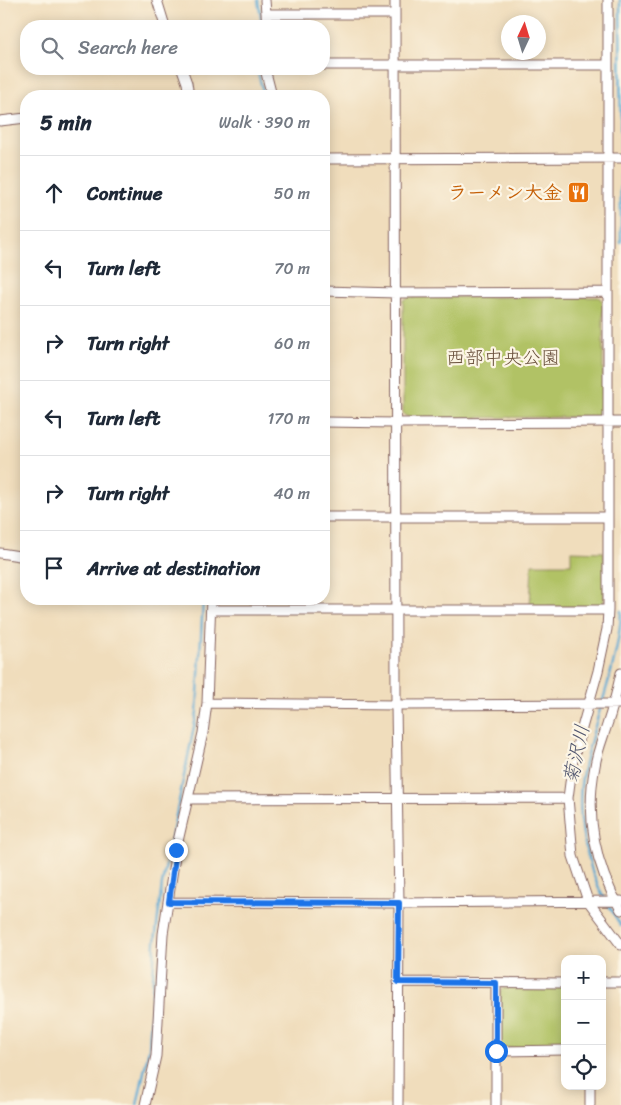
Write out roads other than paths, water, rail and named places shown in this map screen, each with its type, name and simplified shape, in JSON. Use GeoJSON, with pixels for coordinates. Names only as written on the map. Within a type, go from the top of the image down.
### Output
{"type":"FeatureCollection","features":[{"type":"Feature","properties":{"kind":"street"},"geometry":{"type":"LineString","coordinates":[[157,0],[163,20]]}},
{"type":"Feature","properties":{"kind":"street"},"geometry":{"type":"LineString","coordinates":[[265,0],[267,20]]}},
{"type":"Feature","properties":{"kind":"street"},"geometry":{"type":"LineString","coordinates":[[395,0],[396,705],[399,903],[398,1105]]}},
{"type":"Feature","properties":{"kind":"street"},"geometry":{"type":"LineString","coordinates":[[608,0],[608,292],[614,422],[608,516],[608,610],[607,629],[592,704],[573,760],[568,798],[573,856],[591,901],[621,945]]}},
{"type":"Feature","properties":{"kind":"street"},"geometry":{"type":"LineString","coordinates":[[267,14],[395,14]]}},
{"type":"Feature","properties":{"kind":"street"},"geometry":{"type":"LineString","coordinates":[[330,65],[608,65]]}},
{"type":"Feature","properties":{"kind":"street"},"geometry":{"type":"LineString","coordinates":[[184,75],[188,90]]}},
{"type":"Feature","properties":{"kind":"street"},"geometry":{"type":"LineString","coordinates":[[267,75],[270,90]]}},
{"type":"Feature","properties":{"kind":"street"},"geometry":{"type":"LineString","coordinates":[[0,121],[20,119]]}},
{"type":"Feature","properties":{"kind":"street"},"geometry":{"type":"LineString","coordinates":[[330,159],[621,158]]}},
{"type":"Feature","properties":{"kind":"street"},"geometry":{"type":"LineString","coordinates":[[330,291],[396,293],[608,292]]}},
{"type":"Feature","properties":{"kind":"street"},"geometry":{"type":"LineString","coordinates":[[330,422],[614,422]]}},
{"type":"Feature","properties":{"kind":"street"},"geometry":{"type":"LineString","coordinates":[[330,517],[608,516]]}},
{"type":"Feature","properties":{"kind":"street"},"geometry":{"type":"LineString","coordinates":[[0,553],[20,556]]}},
{"type":"Feature","properties":{"kind":"street"},"geometry":{"type":"LineString","coordinates":[[146,1105],[156,1056],[163,934],[176,850],[203,734],[207,703],[210,605]]}},
{"type":"Feature","properties":{"kind":"street"},"geometry":{"type":"LineString","coordinates":[[210,610],[608,610]]}},
{"type":"Feature","properties":{"kind":"street"},"geometry":{"type":"LineString","coordinates":[[621,673],[615,704],[595,764],[590,798],[597,855],[621,910]]}},
{"type":"Feature","properties":{"kind":"street"},"geometry":{"type":"LineString","coordinates":[[207,703],[396,705],[615,704]]}},
{"type":"Feature","properties":{"kind":"street"},"geometry":{"type":"LineString","coordinates":[[188,799],[568,798]]}},
{"type":"Feature","properties":{"kind":"street"},"geometry":{"type":"LineString","coordinates":[[169,902],[399,903],[616,901]]}},
{"type":"Feature","properties":{"kind":"street"},"geometry":{"type":"LineString","coordinates":[[398,982],[561,983]]}},
{"type":"Feature","properties":{"kind":"street"},"geometry":{"type":"LineString","coordinates":[[606,982],[621,982]]}},
{"type":"Feature","properties":{"kind":"street"},"geometry":{"type":"LineString","coordinates":[[496,983],[496,1105]]}},
{"type":"Feature","properties":{"kind":"street"},"geometry":{"type":"LineString","coordinates":[[496,1051],[561,1050]]}},
{"type":"Feature","properties":{"kind":"street"},"geometry":{"type":"LineString","coordinates":[[590,1090],[590,1105]]}},
{"type":"Feature","properties":{"kind":"waterway"},"geometry":{"type":"LineString","coordinates":[[258,0],[261,20]]}},
{"type":"Feature","properties":{"kind":"waterway","name":"菊沢川"},"geometry":{"type":"LineString","coordinates":[[620,0],[621,243]]}},
{"type":"Feature","properties":{"kind":"waterway"},"geometry":{"type":"LineString","coordinates":[[259,75],[262,90]]}},
{"type":"Feature","properties":{"kind":"waterway"},"geometry":{"type":"LineString","coordinates":[[137,1105],[149,1048],[155,942],[162,884],[197,712],[203,605]]}},
{"type":"Feature","properties":{"kind":"waterway","name":"菊沢川"},"geometry":{"type":"LineString","coordinates":[[604,898],[597,884],[587,853],[583,837],[580,803],[583,772],[616,652],[621,611]]}},
{"type":"Feature","properties":{"kind":"waterway","name":"菊沢川"},"geometry":{"type":"LineString","coordinates":[[607,903],[621,926]]}},
{"type":"Feature","properties":{"kind":"place","name":"ラーメン大金"},"geometry":{"type":"Point","coordinates":[578,192]}},
{"type":"Feature","properties":{"kind":"park label","name":"西部中央公園"},"geometry":{"type":"Point","coordinates":[503,357]}}]}
